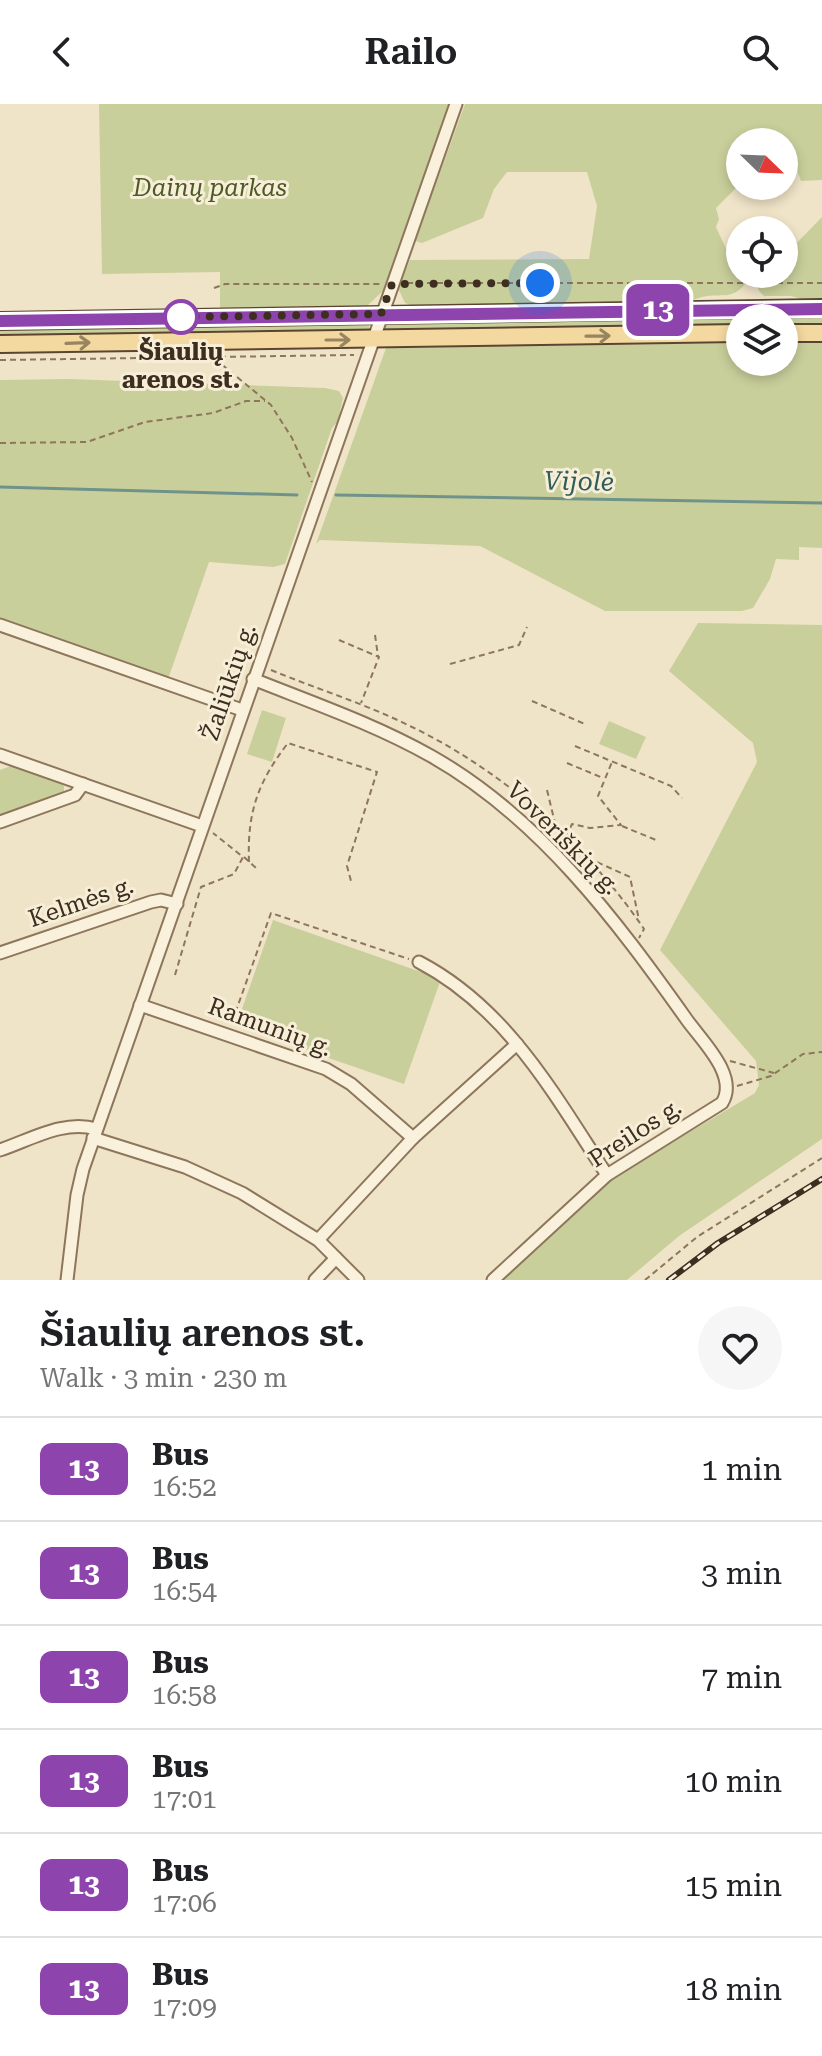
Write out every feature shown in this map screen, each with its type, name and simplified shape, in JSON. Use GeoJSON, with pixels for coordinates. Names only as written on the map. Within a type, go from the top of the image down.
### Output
{"type":"FeatureCollection","features":[{"type":"Feature","properties":{"kind":"main road"},"geometry":{"type":"LineString","coordinates":[[0,321],[822,308]]}},
{"type":"Feature","properties":{"kind":"main road"},"geometry":{"type":"LineString","coordinates":[[798,333],[822,333]]}},
{"type":"Feature","properties":{"kind":"main road"},"geometry":{"type":"LineString","coordinates":[[0,344],[370,347],[726,334]]}},
{"type":"Feature","properties":{"kind":"street","name":"Žaliūkių g."},"geometry":{"type":"LineString","coordinates":[[67,1280],[77,1195],[95,1134],[206,828],[242,710],[456,104]]}},
{"type":"Feature","properties":{"kind":"street"},"geometry":{"type":"LineString","coordinates":[[0,625],[242,710]]}},
{"type":"Feature","properties":{"kind":"street","name":"Voveriškių g."},"geometry":{"type":"LineString","coordinates":[[253,679],[365,723],[434,758],[519,819],[557,857],[635,946],[714,1057],[728,1089]]}},
{"type":"Feature","properties":{"kind":"street"},"geometry":{"type":"LineString","coordinates":[[0,755],[206,828]]}},
{"type":"Feature","properties":{"kind":"street"},"geometry":{"type":"LineString","coordinates":[[0,822],[75,795],[83,784]]}},
{"type":"Feature","properties":{"kind":"street","name":"Kelmės g."},"geometry":{"type":"LineString","coordinates":[[0,953],[151,902],[161,900],[177,904]]}},
{"type":"Feature","properties":{"kind":"street"},"geometry":{"type":"LineString","coordinates":[[419,962],[470,993],[517,1044],[542,1075],[607,1175]]}},
{"type":"Feature","properties":{"kind":"street","name":"Ramunių g."},"geometry":{"type":"LineString","coordinates":[[140,1005],[326,1069],[351,1084],[413,1138]]}},
{"type":"Feature","properties":{"kind":"street"},"geometry":{"type":"LineString","coordinates":[[318,1240],[413,1138],[517,1044]]}},
{"type":"Feature","properties":{"kind":"street","name":"Preilos g."},"geometry":{"type":"LineString","coordinates":[[493,1280],[607,1175],[722,1103],[728,1089]]}},
{"type":"Feature","properties":{"kind":"street"},"geometry":{"type":"LineString","coordinates":[[0,1150],[68,1126],[85,1126],[95,1134],[185,1167],[242,1193],[318,1240],[358,1280]]}},
{"type":"Feature","properties":{"kind":"street"},"geometry":{"type":"LineString","coordinates":[[315,1280],[336,1258]]}},
{"type":"Feature","properties":{"kind":"path"},"geometry":{"type":"LineString","coordinates":[[214,288],[225,284],[822,283]]}},
{"type":"Feature","properties":{"kind":"path"},"geometry":{"type":"LineString","coordinates":[[0,360],[213,357],[370,347]]}},
{"type":"Feature","properties":{"kind":"path"},"geometry":{"type":"LineString","coordinates":[[213,357],[271,405],[292,438],[318,493]]}},
{"type":"Feature","properties":{"kind":"path"},"geometry":{"type":"LineString","coordinates":[[0,443],[87,442],[145,422],[213,413],[246,401],[265,401]]}},
{"type":"Feature","properties":{"kind":"path"},"geometry":{"type":"LineString","coordinates":[[450,664],[519,645],[527,627]]}},
{"type":"Feature","properties":{"kind":"path"},"geometry":{"type":"LineString","coordinates":[[360,704],[379,657],[375,635]]}},
{"type":"Feature","properties":{"kind":"path"},"geometry":{"type":"LineString","coordinates":[[339,640],[379,657]]}},
{"type":"Feature","properties":{"kind":"path"},"geometry":{"type":"LineString","coordinates":[[532,701],[587,725]]}},
{"type":"Feature","properties":{"kind":"path"},"geometry":{"type":"LineString","coordinates":[[249,862],[251,817],[260,784],[288,743],[377,772],[347,866],[351,881]]}},
{"type":"Feature","properties":{"kind":"path"},"geometry":{"type":"LineString","coordinates":[[575,746],[671,786],[682,798]]}},
{"type":"Feature","properties":{"kind":"path"},"geometry":{"type":"LineString","coordinates":[[612,762],[598,796],[621,825],[656,840]]}},
{"type":"Feature","properties":{"kind":"path"},"geometry":{"type":"LineString","coordinates":[[567,763],[605,779]]}},
{"type":"Feature","properties":{"kind":"path"},"geometry":{"type":"LineString","coordinates":[[547,790],[556,828]]}},
{"type":"Feature","properties":{"kind":"path"},"geometry":{"type":"LineString","coordinates":[[557,857],[572,824],[590,828],[621,825]]}},
{"type":"Feature","properties":{"kind":"path"},"geometry":{"type":"LineString","coordinates":[[206,828],[256,868]]}},
{"type":"Feature","properties":{"kind":"path"},"geometry":{"type":"LineString","coordinates":[[175,975],[201,887],[234,874],[243,857]]}},
{"type":"Feature","properties":{"kind":"path"},"geometry":{"type":"LineString","coordinates":[[585,857],[630,877],[639,921]]}},
{"type":"Feature","properties":{"kind":"path"},"geometry":{"type":"LineString","coordinates":[[231,1024],[271,913],[419,962]]}},
{"type":"Feature","properties":{"kind":"path"},"geometry":{"type":"LineString","coordinates":[[728,1089],[776,1073],[803,1054],[822,1052]]}},
{"type":"Feature","properties":{"kind":"path"},"geometry":{"type":"LineString","coordinates":[[714,1057],[776,1073]]}},
{"type":"Feature","properties":{"kind":"path"},"geometry":{"type":"LineString","coordinates":[[645,1280],[697,1237],[822,1158]]}},
{"type":"Feature","properties":{"kind":"green space","name":"Dainų parkas"},"geometry":{"type":"Polygon","coordinates":[[[99,104],[451,104],[384,290],[367,306],[220,310],[220,272],[102,274],[99,104]]]}},
{"type":"Feature","properties":{"kind":"green space"},"geometry":{"type":"Polygon","coordinates":[[[465,104],[822,104],[822,180],[801,181],[798,173],[798,128],[726,128],[726,198],[716,208],[719,219],[716,227],[726,249],[726,288],[742,288],[732,294],[704,296],[687,302],[413,306],[405,303],[398,288],[410,260],[589,259],[597,206],[587,172],[507,172],[494,189],[483,218],[422,243],[415,241],[465,104]]]}},
{"type":"Feature","properties":{"kind":"green space"},"geometry":{"type":"Polygon","coordinates":[[[822,217],[822,301],[764,296],[758,288],[798,288],[798,242],[822,217]]]}},
{"type":"Feature","properties":{"kind":"green space"},"geometry":{"type":"Polygon","coordinates":[[[798,316],[822,316],[822,326],[798,327],[798,316]]]}},
{"type":"Feature","properties":{"kind":"green space"},"geometry":{"type":"Polygon","coordinates":[[[726,317],[726,327],[389,332],[383,326],[386,322],[726,317]]]}},
{"type":"Feature","properties":{"kind":"green space"},"geometry":{"type":"Polygon","coordinates":[[[369,323],[366,332],[0,337],[0,327],[369,323]]]}},
{"type":"Feature","properties":{"kind":"green space"},"geometry":{"type":"Polygon","coordinates":[[[726,343],[726,376],[798,376],[798,343],[822,343],[822,548],[799,547],[799,560],[776,559],[770,579],[753,608],[742,611],[605,611],[480,546],[320,540],[316,544],[386,348],[726,343]]]}},
{"type":"Feature","properties":{"kind":"green space"},"geometry":{"type":"Polygon","coordinates":[[[69,379],[325,388],[339,391],[343,398],[338,421],[332,428],[285,564],[273,567],[209,562],[167,682],[0,625],[0,380],[69,379]]]}},
{"type":"Feature","properties":{"kind":"green space"},"geometry":{"type":"Polygon","coordinates":[[[698,623],[822,625],[822,1139],[679,1236],[627,1280],[499,1280],[610,1180],[755,1093],[759,1085],[756,1061],[660,950],[757,762],[753,743],[669,671],[698,623]]]}},
{"type":"Feature","properties":{"kind":"green space"},"geometry":{"type":"Polygon","coordinates":[[[262,710],[286,718],[272,762],[247,754],[262,710]]]}},
{"type":"Feature","properties":{"kind":"green space"},"geometry":{"type":"Polygon","coordinates":[[[609,721],[646,737],[636,759],[599,744],[609,721]]]}},
{"type":"Feature","properties":{"kind":"green space"},"geometry":{"type":"Polygon","coordinates":[[[19,766],[59,782],[64,786],[64,792],[0,816],[0,770],[19,766]]]}},
{"type":"Feature","properties":{"kind":"green space"},"geometry":{"type":"Polygon","coordinates":[[[273,920],[441,979],[404,1084],[236,1026],[273,920]]]}},
{"type":"Feature","properties":{"kind":"waterway","name":"Vijolė"},"geometry":{"type":"LineString","coordinates":[[0,487],[297,495]]}},
{"type":"Feature","properties":{"kind":"waterway","name":"Vijolė"},"geometry":{"type":"LineString","coordinates":[[336,495],[822,503]]}},
{"type":"Feature","properties":{"kind":"railway"},"geometry":{"type":"LineString","coordinates":[[669,1280],[718,1243],[822,1179]]}},
{"type":"Feature","properties":{"kind":"bus line","name":"13"},"geometry":{"type":"LineString","coordinates":[[0,321],[822,309]]}},
{"type":"Feature","properties":{"kind":"place","name":"Šiaulių arenos st."},"geometry":{"type":"Point","coordinates":[181,317]}},
{"type":"Feature","properties":{"kind":"route"},"geometry":{"type":"LineString","coordinates":[[181,317],[381,314],[392,284],[540,283]]}}]}
